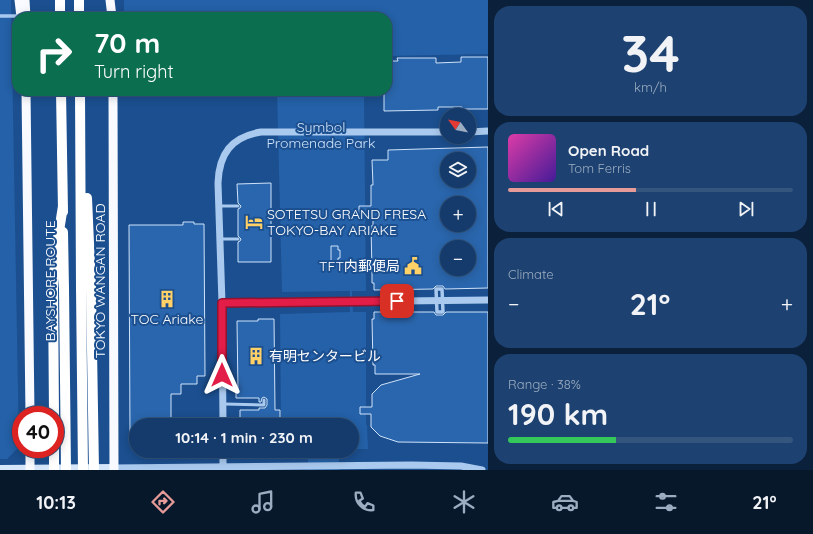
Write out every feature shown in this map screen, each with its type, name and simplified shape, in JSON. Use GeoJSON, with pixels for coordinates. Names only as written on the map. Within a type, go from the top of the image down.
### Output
{"type":"FeatureCollection","features":[{"type":"Feature","properties":{"kind":"highway"},"geometry":{"type":"LineString","coordinates":[[18,0],[20,12]]}},
{"type":"Feature","properties":{"kind":"highway"},"geometry":{"type":"LineString","coordinates":[[26,0],[26,12]]}},
{"type":"Feature","properties":{"kind":"highway"},"geometry":{"type":"LineString","coordinates":[[60,0],[60,12]]}},
{"type":"Feature","properties":{"kind":"highway"},"geometry":{"type":"LineString","coordinates":[[79,0],[79,12]]}},
{"type":"Feature","properties":{"kind":"highway"},"geometry":{"type":"LineString","coordinates":[[110,0],[112,12]]}},
{"type":"Feature","properties":{"kind":"highway"},"geometry":{"type":"LineString","coordinates":[[113,12],[114,0]]}},
{"type":"Feature","properties":{"kind":"highway"},"geometry":{"type":"LineString","coordinates":[[26,96],[30,406]]}},
{"type":"Feature","properties":{"kind":"highway","name":"BAYSHORE ROUTE"},"geometry":{"type":"LineString","coordinates":[[61,96],[66,470]]}},
{"type":"Feature","properties":{"kind":"highway"},"geometry":{"type":"LineString","coordinates":[[80,96],[84,125],[86,288],[83,470]]}},
{"type":"Feature","properties":{"kind":"highway","name":"TOKYO WANGAN ROAD"},"geometry":{"type":"LineString","coordinates":[[113,96],[114,469]]}},
{"type":"Feature","properties":{"kind":"highway"},"geometry":{"type":"LineString","coordinates":[[54,406],[53,289],[56,250],[63,206]]}},
{"type":"Feature","properties":{"kind":"highway"},"geometry":{"type":"LineString","coordinates":[[86,288],[94,470]]}},
{"type":"Feature","properties":{"kind":"highway"},"geometry":{"type":"LineString","coordinates":[[30,458],[30,469]]}},
{"type":"Feature","properties":{"kind":"highway"},"geometry":{"type":"LineString","coordinates":[[54,458],[54,470]]}},
{"type":"Feature","properties":{"kind":"main road"},"geometry":{"type":"LineString","coordinates":[[0,469],[114,469]]}},
{"type":"Feature","properties":{"kind":"street"},"geometry":{"type":"LineString","coordinates":[[0,16],[12,16]]}},
{"type":"Feature","properties":{"kind":"street"},"geometry":{"type":"LineString","coordinates":[[476,132],[488,131]]}},
{"type":"Feature","properties":{"kind":"street"},"geometry":{"type":"LineString","coordinates":[[223,418],[219,173],[223,156],[235,142],[251,134],[267,132],[440,132]]}},
{"type":"Feature","properties":{"kind":"street"},"geometry":{"type":"LineString","coordinates":[[436,289],[442,289],[443,312],[437,312],[436,289]]}},
{"type":"Feature","properties":{"kind":"street"},"geometry":{"type":"LineString","coordinates":[[222,303],[488,300]]}},
{"type":"Feature","properties":{"kind":"street"},"geometry":{"type":"LineString","coordinates":[[223,458],[223,469]]}},
{"type":"Feature","properties":{"kind":"street"},"geometry":{"type":"LineString","coordinates":[[114,469],[133,467],[223,469],[412,465],[461,466],[482,470]]}},
{"type":"Feature","properties":{"kind":"lane"},"geometry":{"type":"LineString","coordinates":[[219,206],[238,206]]}},
{"type":"Feature","properties":{"kind":"lane"},"geometry":{"type":"LineString","coordinates":[[220,239],[238,239]]}},
{"type":"Feature","properties":{"kind":"lane"},"geometry":{"type":"LineString","coordinates":[[222,404],[264,405],[264,400]]}},
{"type":"Feature","properties":{"kind":"green space"},"geometry":{"type":"Polygon","coordinates":[[[0,0],[11,0],[18,406],[12,406],[12,454],[7,459],[0,459],[0,0]]]}},
{"type":"Feature","properties":{"kind":"green space"},"geometry":{"type":"Polygon","coordinates":[[[124,0],[488,0],[488,54],[392,56],[392,12],[124,12],[124,0]]]}},
{"type":"Feature","properties":{"kind":"green space","name":"Symbol Promenade Park"},"geometry":{"type":"Polygon","coordinates":[[[277,96],[364,96],[366,291],[352,291],[353,312],[366,312],[366,425],[368,449],[359,449],[359,418],[281,418],[280,314],[350,312],[350,291],[282,292],[277,96]]]}},
{"type":"Feature","properties":{"kind":"green space"},"geometry":{"type":"Polygon","coordinates":[[[308,458],[339,458],[339,470],[308,470],[308,458]]]}},
{"type":"Feature","properties":{"kind":"building"},"geometry":{"type":"Polygon","coordinates":[[[461,57],[488,57],[488,109],[438,107],[438,110],[384,111],[384,96],[392,96],[393,61],[398,61],[397,58],[436,58],[436,63],[461,62],[461,57]]]}},
{"type":"Feature","properties":{"kind":"building"},"geometry":{"type":"Polygon","coordinates":[[[488,147],[488,288],[445,289],[443,286],[436,286],[433,289],[374,290],[374,283],[372,283],[371,226],[373,226],[373,214],[371,214],[371,212],[359,213],[359,206],[371,206],[371,185],[373,185],[372,160],[388,160],[388,150],[488,147]]]}},
{"type":"Feature","properties":{"kind":"building","name":"SOTETSU GRAND FRESA TOKYO-BAY ARIAKE"},"geometry":{"type":"Polygon","coordinates":[[[271,183],[271,262],[238,262],[238,242],[241,239],[238,236],[238,209],[241,206],[238,203],[237,184],[271,183]]]}},
{"type":"Feature","properties":{"kind":"building","name":"TOC Ariake"},"geometry":{"type":"Polygon","coordinates":[[[183,222],[204,224],[205,376],[197,376],[197,384],[181,384],[181,394],[171,394],[171,418],[130,418],[129,225],[183,225],[183,222]]]}},
{"type":"Feature","properties":{"kind":"building"},"geometry":{"type":"Polygon","coordinates":[[[331,246],[338,246],[338,250],[340,250],[340,258],[338,258],[338,262],[331,262],[331,246]]]}},
{"type":"Feature","properties":{"kind":"building"},"geometry":{"type":"Polygon","coordinates":[[[374,312],[434,312],[436,315],[443,315],[446,312],[488,312],[488,443],[398,442],[380,436],[371,427],[371,414],[360,414],[360,407],[372,407],[372,394],[381,385],[420,374],[375,374],[375,365],[373,365],[372,319],[374,319],[374,312]]]}},
{"type":"Feature","properties":{"kind":"building","name":"有明センタービル"},"geometry":{"type":"Polygon","coordinates":[[[258,319],[274,319],[275,410],[280,410],[280,418],[240,418],[240,410],[259,410],[259,408],[265,408],[267,405],[267,399],[264,397],[262,398],[261,402],[259,402],[259,398],[236,398],[236,391],[238,391],[237,321],[258,321],[258,319]]]}},
{"type":"Feature","properties":{"kind":"place","name":"SOTETSU GRAND FRESA TOKYO-BAY ARIAKE"},"geometry":{"type":"Point","coordinates":[254,222]}},
{"type":"Feature","properties":{"kind":"place","name":"TFT内郵便局"},"geometry":{"type":"Point","coordinates":[413,266]}},
{"type":"Feature","properties":{"kind":"place","name":"TOC Ariake"},"geometry":{"type":"Point","coordinates":[167,299]}},
{"type":"Feature","properties":{"kind":"place","name":"有明センタービル"},"geometry":{"type":"Point","coordinates":[256,356]}},
{"type":"Feature","properties":{"kind":"route"},"geometry":{"type":"LineString","coordinates":[[222,375],[222,303],[397,301]]}}]}
